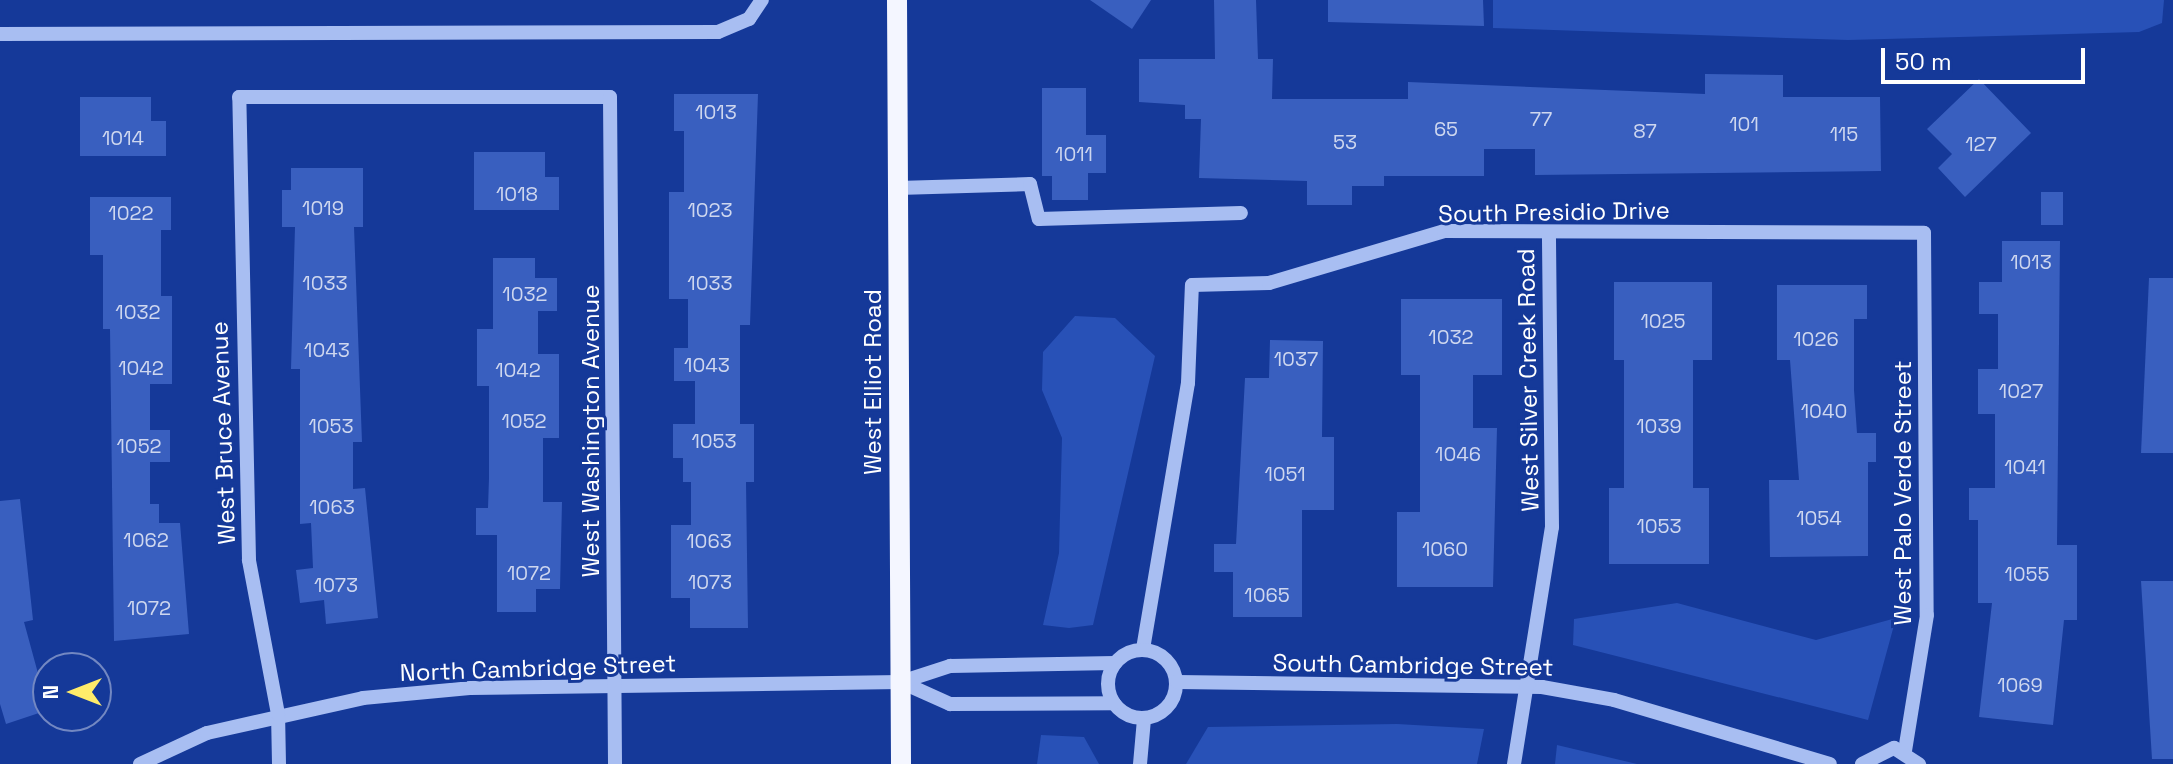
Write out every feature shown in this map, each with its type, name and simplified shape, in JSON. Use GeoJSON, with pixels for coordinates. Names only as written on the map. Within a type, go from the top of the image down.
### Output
{"type":"FeatureCollection","features":[{"type":"Feature","properties":{"kind":"main road","name":"West Elliot Road"},"geometry":{"type":"LineString","coordinates":[[897,0],[901,764]]}},
{"type":"Feature","properties":{"kind":"street"},"geometry":{"type":"LineString","coordinates":[[0,34],[718,32],[749,19],[762,0]]}},
{"type":"Feature","properties":{"kind":"street","name":"West Washington Avenue"},"geometry":{"type":"LineString","coordinates":[[239,97],[610,97],[615,764]]}},
{"type":"Feature","properties":{"kind":"street","name":"West Bruce Avenue"},"geometry":{"type":"LineString","coordinates":[[239,97],[249,560],[278,714],[279,764]]}},
{"type":"Feature","properties":{"kind":"street"},"geometry":{"type":"LineString","coordinates":[[898,188],[1030,184],[1039,219],[1241,213]]}},
{"type":"Feature","properties":{"kind":"street","name":"South Presidio Drive"},"geometry":{"type":"LineString","coordinates":[[1143,649],[1188,383],[1192,285],[1269,283],[1444,231],[1924,233]]}},
{"type":"Feature","properties":{"kind":"street","name":"West Silver Creek Road"},"geometry":{"type":"LineString","coordinates":[[1514,764],[1553,513],[1549,232]]}},
{"type":"Feature","properties":{"kind":"street","name":"West Palo Verde Street"},"geometry":{"type":"LineString","coordinates":[[1905,751],[1927,615],[1924,233]]}},
{"type":"Feature","properties":{"kind":"street"},"geometry":{"type":"LineString","coordinates":[[1143,649],[1162,656],[1177,682],[1164,711],[1144,719],[1114,703],[950,704],[901,682],[950,666],[1115,663],[1143,649]]}},
{"type":"Feature","properties":{"kind":"street"},"geometry":{"type":"LineString","coordinates":[[1114,703],[1108,682],[1115,663]]}},
{"type":"Feature","properties":{"kind":"street","name":"North Cambridge Street"},"geometry":{"type":"LineString","coordinates":[[140,764],[207,733],[278,714],[470,688],[901,682]]}},
{"type":"Feature","properties":{"kind":"street","name":"South Cambridge Street"},"geometry":{"type":"LineString","coordinates":[[1177,682],[1528,687],[1614,700],[1830,764]]}},
{"type":"Feature","properties":{"kind":"street"},"geometry":{"type":"LineString","coordinates":[[1140,764],[1144,719]]}},
{"type":"Feature","properties":{"kind":"street"},"geometry":{"type":"LineString","coordinates":[[1862,764],[1882,749],[1905,751],[1919,764]]}},
{"type":"Feature","properties":{"kind":"shaded area"},"geometry":{"type":"Polygon","coordinates":[[[1493,0],[2164,0],[2162,23],[2139,32],[1848,40],[1493,28],[1493,0]]]}},
{"type":"Feature","properties":{"kind":"shaded area"},"geometry":{"type":"Polygon","coordinates":[[[1075,316],[1115,318],[1155,356],[1093,625],[1069,628],[1043,625],[1059,553],[1062,438],[1042,390],[1043,352],[1075,316]]]}},
{"type":"Feature","properties":{"kind":"shaded area"},"geometry":{"type":"Polygon","coordinates":[[[1677,603],[1816,640],[1896,618],[1868,720],[1573,645],[1574,619],[1677,603]]]}},
{"type":"Feature","properties":{"kind":"shaded area"},"geometry":{"type":"Polygon","coordinates":[[[1397,724],[1484,729],[1477,764],[1186,764],[1208,727],[1397,724]]]}},
{"type":"Feature","properties":{"kind":"shaded area"},"geometry":{"type":"Polygon","coordinates":[[[1041,735],[1084,737],[1099,764],[1037,764],[1041,735]]]}},
{"type":"Feature","properties":{"kind":"shaded area"},"geometry":{"type":"Polygon","coordinates":[[[1557,745],[1637,764],[1555,764],[1557,745]]]}},
{"type":"Feature","properties":{"kind":"building"},"geometry":{"type":"Polygon","coordinates":[[[1090,0],[1151,0],[1132,29],[1090,0]]]}},
{"type":"Feature","properties":{"kind":"building"},"geometry":{"type":"Polygon","coordinates":[[[1214,0],[1256,0],[1258,59],[1273,59],[1272,99],[1408,99],[1408,82],[1705,94],[1705,74],[1783,75],[1783,97],[1880,97],[1881,171],[1535,175],[1535,149],[1484,149],[1484,176],[1384,176],[1384,186],[1352,186],[1352,205],[1307,205],[1307,181],[1199,178],[1201,119],[1185,119],[1185,105],[1139,102],[1139,59],[1215,59],[1214,0]]]}},
{"type":"Feature","properties":{"kind":"building"},"geometry":{"type":"Polygon","coordinates":[[[1328,0],[1483,0],[1484,26],[1328,22],[1328,0]]]}},
{"type":"Feature","properties":{"kind":"building"},"geometry":{"type":"Polygon","coordinates":[[[1979,79],[2031,133],[1965,197],[1938,168],[1952,154],[1927,129],[1979,79]]]}},
{"type":"Feature","properties":{"kind":"building"},"geometry":{"type":"Polygon","coordinates":[[[1042,88],[1086,88],[1086,135],[1106,135],[1106,173],[1088,173],[1088,200],[1052,200],[1052,176],[1042,176],[1042,88]]]}},
{"type":"Feature","properties":{"kind":"building"},"geometry":{"type":"Polygon","coordinates":[[[674,94],[758,94],[750,325],[740,325],[740,424],[754,424],[754,482],[746,482],[748,628],[690,628],[690,598],[671,598],[671,525],[691,525],[691,482],[683,482],[683,458],[673,458],[673,424],[695,424],[695,381],[674,381],[674,348],[688,348],[688,299],[669,299],[669,192],[684,192],[684,131],[674,131],[674,94]]]}},
{"type":"Feature","properties":{"kind":"building"},"geometry":{"type":"Polygon","coordinates":[[[80,97],[151,97],[151,121],[166,121],[166,156],[80,156],[80,97]]]}},
{"type":"Feature","properties":{"kind":"building"},"geometry":{"type":"Polygon","coordinates":[[[474,152],[545,152],[545,177],[559,177],[559,210],[474,210],[474,152]]]}},
{"type":"Feature","properties":{"kind":"building"},"geometry":{"type":"Polygon","coordinates":[[[291,168],[363,168],[363,227],[354,227],[362,442],[353,442],[353,489],[365,488],[378,618],[326,624],[324,600],[300,603],[296,570],[313,568],[311,523],[300,524],[300,369],[291,369],[295,227],[282,227],[282,190],[291,190],[291,168]]]}},
{"type":"Feature","properties":{"kind":"building"},"geometry":{"type":"Polygon","coordinates":[[[2041,192],[2063,192],[2063,225],[2041,225],[2041,192]]]}},
{"type":"Feature","properties":{"kind":"building"},"geometry":{"type":"Polygon","coordinates":[[[90,197],[171,197],[171,230],[161,230],[161,296],[172,296],[172,384],[150,384],[150,430],[170,430],[170,462],[150,462],[150,504],[159,504],[159,523],[180,523],[189,634],[114,641],[110,329],[103,329],[103,255],[90,255],[90,197]]]}},
{"type":"Feature","properties":{"kind":"building"},"geometry":{"type":"Polygon","coordinates":[[[2002,241],[2060,241],[2057,545],[2077,545],[2077,620],[2064,620],[2053,725],[1979,717],[1992,603],[1978,603],[1978,520],[1969,520],[1969,488],[1995,488],[1995,414],[1978,414],[1978,369],[1998,369],[1998,314],[1979,314],[1979,282],[2002,282],[2002,241]]]}},
{"type":"Feature","properties":{"kind":"building"},"geometry":{"type":"Polygon","coordinates":[[[493,258],[535,258],[535,278],[557,278],[557,311],[538,311],[538,354],[559,354],[559,438],[543,438],[543,502],[562,502],[560,589],[536,589],[536,612],[497,612],[497,535],[476,535],[476,508],[488,508],[489,478],[489,386],[477,386],[477,329],[493,329],[493,258]]]}},
{"type":"Feature","properties":{"kind":"building"},"geometry":{"type":"Polygon","coordinates":[[[2149,278],[2173,278],[2173,453],[2141,453],[2149,278]]]}},
{"type":"Feature","properties":{"kind":"building"},"geometry":{"type":"Polygon","coordinates":[[[1614,282],[1712,282],[1712,360],[1693,360],[1693,488],[1709,488],[1709,564],[1609,564],[1609,488],[1624,488],[1624,360],[1614,360],[1614,282]]]}},
{"type":"Feature","properties":{"kind":"building"},"geometry":{"type":"Polygon","coordinates":[[[1777,285],[1867,285],[1867,319],[1854,319],[1854,390],[1857,433],[1876,433],[1876,462],[1868,462],[1868,556],[1770,557],[1769,480],[1799,480],[1790,360],[1777,360],[1777,285]]]}},
{"type":"Feature","properties":{"kind":"building"},"geometry":{"type":"Polygon","coordinates":[[[1401,299],[1502,299],[1502,375],[1473,375],[1473,428],[1497,428],[1493,587],[1397,587],[1397,512],[1420,512],[1420,375],[1401,375],[1401,299]]]}},
{"type":"Feature","properties":{"kind":"building"},"geometry":{"type":"Polygon","coordinates":[[[1270,340],[1323,341],[1322,437],[1334,437],[1334,510],[1302,510],[1302,617],[1233,617],[1233,572],[1214,572],[1214,544],[1236,544],[1245,378],[1269,378],[1270,340]]]}},
{"type":"Feature","properties":{"kind":"building"},"geometry":{"type":"Polygon","coordinates":[[[20,499],[33,620],[24,622],[32,652],[32,715],[6,724],[0,704],[0,501],[20,499]]]}},
{"type":"Feature","properties":{"kind":"building"},"geometry":{"type":"Polygon","coordinates":[[[2141,581],[2173,581],[2173,759],[2152,759],[2141,581]]]}}]}
